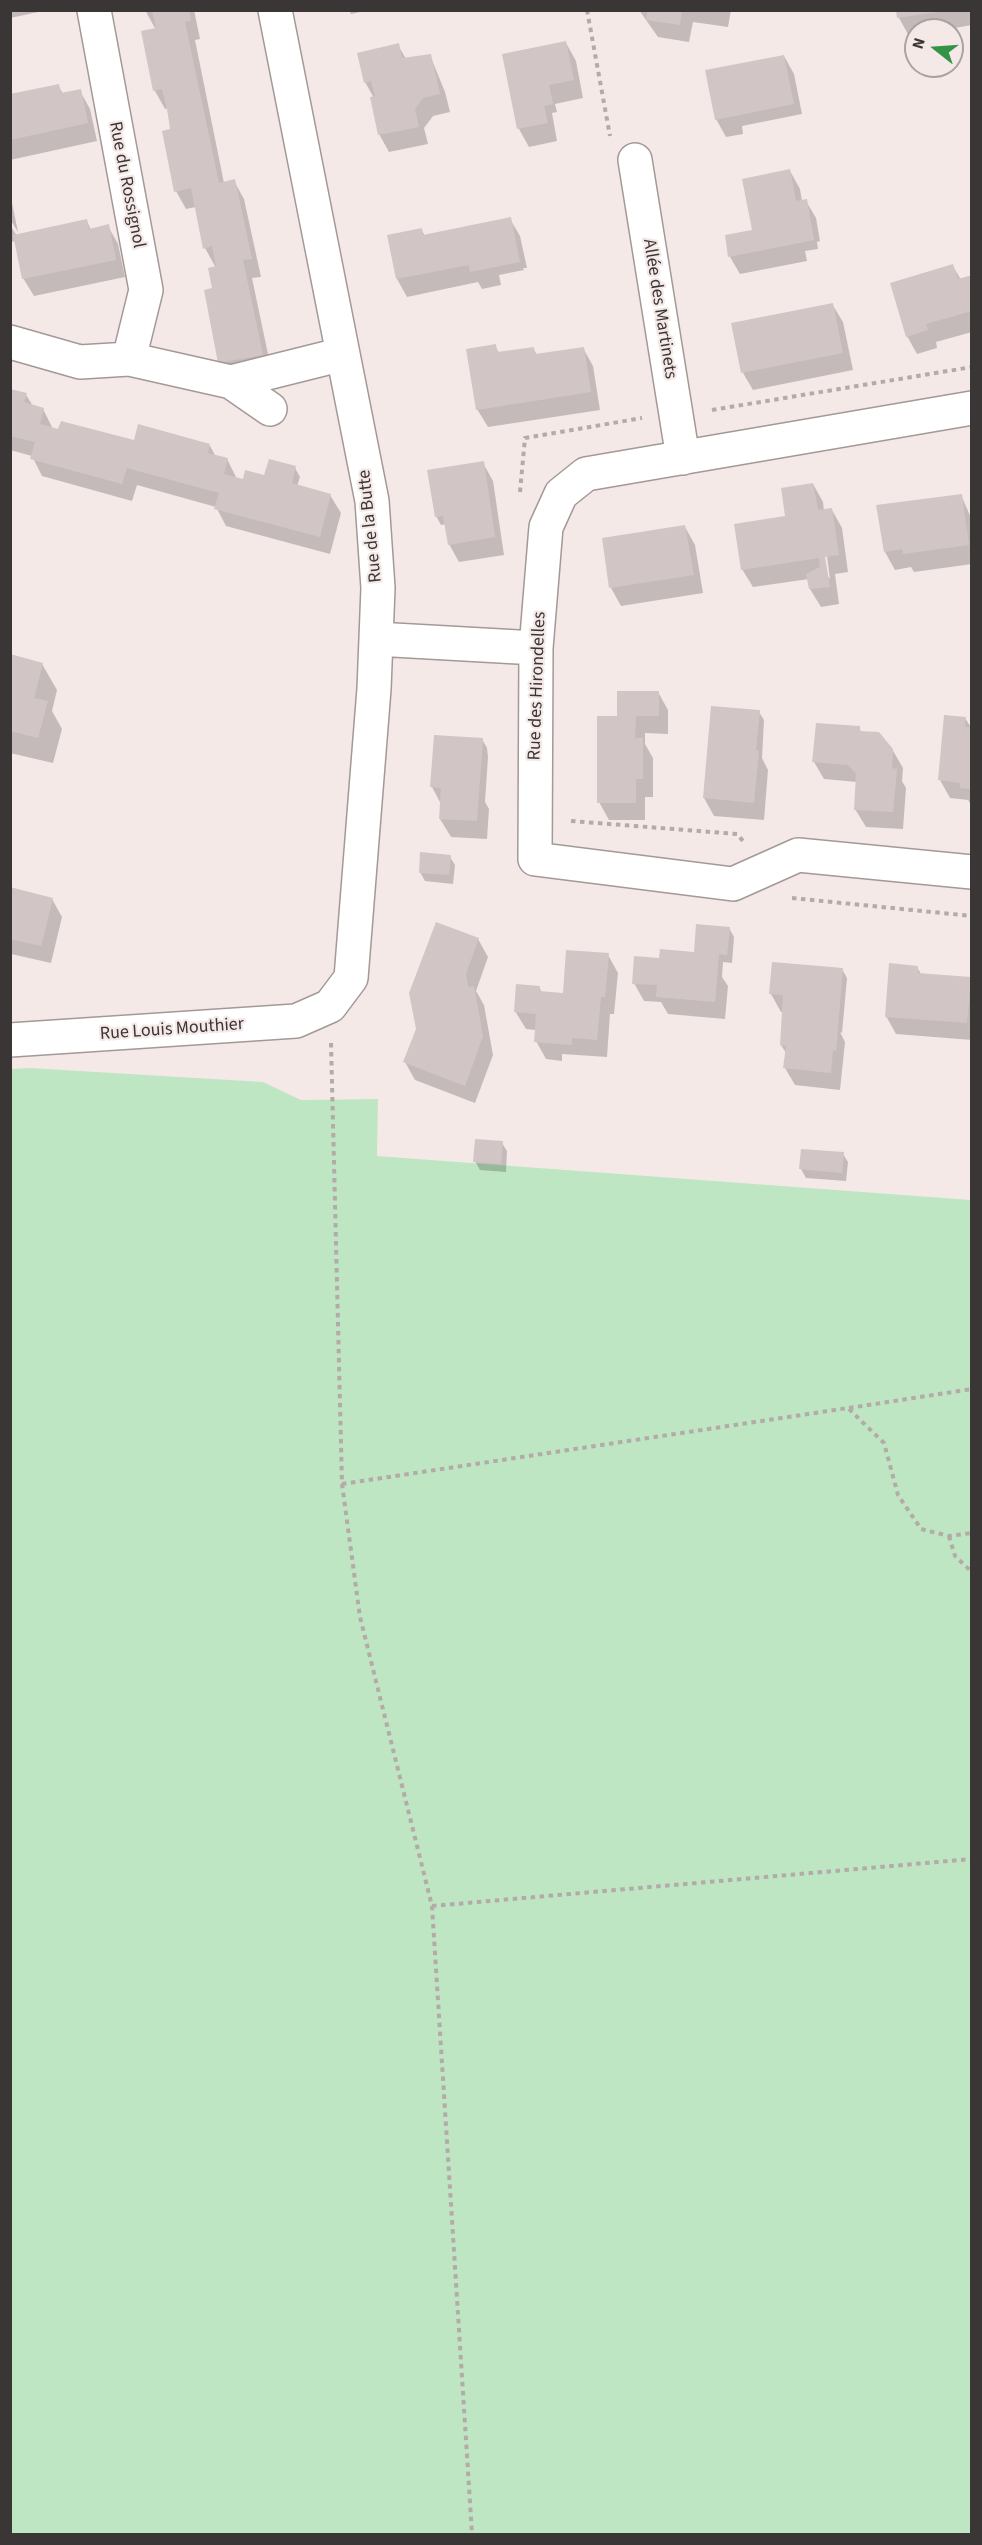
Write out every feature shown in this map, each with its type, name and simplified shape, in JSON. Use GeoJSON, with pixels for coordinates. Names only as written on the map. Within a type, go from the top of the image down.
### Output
{"type":"FeatureCollection","features":[{"type":"Feature","properties":{"kind":"street","name":"Rue du Rossignol"},"geometry":{"type":"LineString","coordinates":[[94,10],[146,290],[129,359]]}},
{"type":"Feature","properties":{"kind":"street","name":"Rue de la Butte"},"geometry":{"type":"LineString","coordinates":[[275,10],[372,501],[378,588],[351,978],[330,1006]]}},
{"type":"Feature","properties":{"kind":"street","name":"Allée des Martinets"},"geometry":{"type":"LineString","coordinates":[[634,160],[683,458]]}},
{"type":"Feature","properties":{"kind":"street"},"geometry":{"type":"LineString","coordinates":[[10,342],[80,362],[129,359],[231,382],[270,409]]}},
{"type":"Feature","properties":{"kind":"street"},"geometry":{"type":"LineString","coordinates":[[231,382],[343,354]]}},
{"type":"Feature","properties":{"kind":"street","name":"Rue des Hirondelles"},"geometry":{"type":"LineString","coordinates":[[972,408],[586,474],[561,494],[546,527],[536,648],[535,818],[535,860],[733,884],[798,855],[972,872]]}},
{"type":"Feature","properties":{"kind":"street"},"geometry":{"type":"LineString","coordinates":[[376,639],[536,648]]}},
{"type":"Feature","properties":{"kind":"street","name":"Rue Louis Mouthier"},"geometry":{"type":"LineString","coordinates":[[10,1040],[296,1021],[330,1006]]}},
{"type":"Feature","properties":{"kind":"path"},"geometry":{"type":"LineString","coordinates":[[535,818],[737,834],[790,898],[972,916]]}},
{"type":"Feature","properties":{"kind":"path"},"geometry":{"type":"LineString","coordinates":[[330,1006],[342,1484],[360,1617],[432,1906],[472,2535]]}},
{"type":"Feature","properties":{"kind":"path"},"geometry":{"type":"LineString","coordinates":[[342,1484],[972,1389]]}},
{"type":"Feature","properties":{"kind":"path"},"geometry":{"type":"LineString","coordinates":[[848,1408],[884,1443],[898,1495],[921,1529],[949,1536],[972,1533]]}},
{"type":"Feature","properties":{"kind":"path"},"geometry":{"type":"LineString","coordinates":[[949,1536],[955,1556],[972,1572]]}},
{"type":"Feature","properties":{"kind":"path"},"geometry":{"type":"LineString","coordinates":[[432,1906],[972,1859]]}},
{"type":"Feature","properties":{"kind":"green space"},"geometry":{"type":"Polygon","coordinates":[[[30,1068],[263,1082],[301,1100],[378,1099],[377,1156],[971,1200],[971,2534],[11,2534],[10,1069],[30,1068]]]}},
{"type":"Feature","properties":{"kind":"building"},"geometry":{"type":"Polygon","coordinates":[[[152,10],[189,10],[191,21],[185,22],[219,183],[235,179],[252,259],[243,260],[263,355],[218,363],[204,290],[212,288],[208,268],[216,266],[212,246],[203,249],[191,188],[174,192],[162,131],[170,129],[167,109],[162,89],[153,91],[141,31],[156,28],[152,10]]]}},
{"type":"Feature","properties":{"kind":"building"},"geometry":{"type":"Polygon","coordinates":[[[648,10],[682,10],[680,25],[646,20],[648,10]]]}},
{"type":"Feature","properties":{"kind":"building"},"geometry":{"type":"Polygon","coordinates":[[[896,10],[937,10],[937,12],[897,18],[896,10]]]}},
{"type":"Feature","properties":{"kind":"building"},"geometry":{"type":"Polygon","coordinates":[[[566,41],[574,80],[549,85],[553,104],[544,106],[548,123],[517,129],[502,54],[566,41]]]}},
{"type":"Feature","properties":{"kind":"building"},"geometry":{"type":"Polygon","coordinates":[[[399,43],[402,58],[431,54],[440,94],[423,98],[415,109],[419,127],[378,135],[370,97],[375,96],[371,81],[364,83],[357,53],[399,43]]]}},
{"type":"Feature","properties":{"kind":"building"},"geometry":{"type":"Polygon","coordinates":[[[784,55],[794,104],[715,120],[705,70],[784,55]]]}},
{"type":"Feature","properties":{"kind":"building"},"geometry":{"type":"Polygon","coordinates":[[[59,84],[61,93],[81,89],[88,123],[10,140],[10,94],[59,84]]]}},
{"type":"Feature","properties":{"kind":"building"},"geometry":{"type":"Polygon","coordinates":[[[790,169],[796,201],[807,199],[814,240],[728,257],[725,235],[752,230],[742,179],[790,169]]]}},
{"type":"Feature","properties":{"kind":"building"},"geometry":{"type":"Polygon","coordinates":[[[511,217],[520,262],[470,272],[469,265],[396,279],[387,235],[422,228],[423,235],[511,217]]]}},
{"type":"Feature","properties":{"kind":"building"},"geometry":{"type":"Polygon","coordinates":[[[87,219],[89,229],[109,224],[116,260],[22,279],[13,235],[87,219]]]}},
{"type":"Feature","properties":{"kind":"building"},"geometry":{"type":"Polygon","coordinates":[[[953,264],[958,279],[972,275],[972,311],[926,324],[928,330],[906,337],[890,283],[953,264]]]}},
{"type":"Feature","properties":{"kind":"building"},"geometry":{"type":"Polygon","coordinates":[[[833,303],[843,353],[741,373],[731,323],[833,303]]]}},
{"type":"Feature","properties":{"kind":"building"},"geometry":{"type":"Polygon","coordinates":[[[496,344],[497,352],[534,347],[535,354],[584,347],[591,392],[476,410],[466,349],[496,344]]]}},
{"type":"Feature","properties":{"kind":"building"},"geometry":{"type":"Polygon","coordinates":[[[10,389],[27,393],[24,402],[44,408],[40,424],[58,429],[61,421],[134,440],[138,424],[210,444],[208,453],[228,458],[224,474],[243,479],[245,470],[264,475],[269,459],[296,466],[292,483],[331,494],[320,537],[214,509],[219,493],[127,468],[122,484],[30,459],[35,442],[10,436],[10,389]]]}},
{"type":"Feature","properties":{"kind":"building"},"geometry":{"type":"Polygon","coordinates":[[[484,461],[495,537],[448,545],[443,516],[435,517],[427,470],[484,461]]]}},
{"type":"Feature","properties":{"kind":"building"},"geometry":{"type":"Polygon","coordinates":[[[813,483],[818,510],[832,508],[839,555],[825,557],[830,587],[809,589],[806,574],[820,567],[819,558],[741,570],[734,524],[785,516],[781,488],[813,483]]]}},
{"type":"Feature","properties":{"kind":"building"},"geometry":{"type":"Polygon","coordinates":[[[962,494],[969,545],[903,554],[902,549],[884,552],[876,505],[962,494]]]}},
{"type":"Feature","properties":{"kind":"building"},"geometry":{"type":"Polygon","coordinates":[[[685,525],[694,575],[609,588],[602,538],[685,525]]]}},
{"type":"Feature","properties":{"kind":"building"},"geometry":{"type":"Polygon","coordinates":[[[10,654],[43,663],[34,698],[48,701],[38,738],[10,731],[10,654]]]}},
{"type":"Feature","properties":{"kind":"building"},"geometry":{"type":"Polygon","coordinates":[[[617,691],[659,691],[659,716],[636,716],[635,738],[643,738],[643,779],[636,779],[636,803],[597,803],[597,716],[617,716],[617,691]]]}},
{"type":"Feature","properties":{"kind":"building"},"geometry":{"type":"Polygon","coordinates":[[[711,706],[760,710],[754,803],[703,798],[711,706]]]}},
{"type":"Feature","properties":{"kind":"building"},"geometry":{"type":"Polygon","coordinates":[[[944,715],[966,717],[965,727],[972,727],[972,789],[960,788],[960,783],[938,780],[944,715]]]}},
{"type":"Feature","properties":{"kind":"building"},"geometry":{"type":"Polygon","coordinates":[[[816,723],[860,726],[860,731],[879,732],[893,749],[892,768],[897,769],[893,812],[854,810],[856,774],[848,765],[812,762],[816,723]]]}},
{"type":"Feature","properties":{"kind":"building"},"geometry":{"type":"Polygon","coordinates":[[[434,735],[483,738],[477,821],[439,819],[441,788],[430,787],[434,735]]]}},
{"type":"Feature","properties":{"kind":"building"},"geometry":{"type":"Polygon","coordinates":[[[420,852],[451,855],[449,875],[419,873],[420,852]]]}},
{"type":"Feature","properties":{"kind":"building"},"geometry":{"type":"Polygon","coordinates":[[[10,887],[53,898],[41,946],[10,939],[10,887]]]}},
{"type":"Feature","properties":{"kind":"building"},"geometry":{"type":"Polygon","coordinates":[[[436,922],[479,938],[466,974],[468,987],[474,986],[483,1036],[465,1086],[403,1062],[416,1029],[409,993],[436,922]]]}},
{"type":"Feature","properties":{"kind":"building"},"geometry":{"type":"Polygon","coordinates":[[[696,924],[730,927],[727,955],[719,954],[715,1002],[656,997],[657,985],[632,984],[634,956],[659,958],[660,949],[694,952],[696,924]]]}},
{"type":"Feature","properties":{"kind":"building"},"geometry":{"type":"Polygon","coordinates":[[[566,950],[609,953],[605,997],[601,997],[597,1040],[572,1038],[572,1045],[534,1042],[536,1014],[514,1012],[516,984],[540,986],[539,991],[563,993],[566,950]]]}},
{"type":"Feature","properties":{"kind":"building"},"geometry":{"type":"Polygon","coordinates":[[[772,962],[843,968],[836,1051],[833,1050],[831,1073],[783,1068],[786,1046],[780,1045],[783,995],[769,994],[772,962]]]}},
{"type":"Feature","properties":{"kind":"building"},"geometry":{"type":"Polygon","coordinates":[[[889,963],[918,966],[918,973],[971,977],[967,1023],[885,1017],[889,963]]]}},
{"type":"Feature","properties":{"kind":"building"},"geometry":{"type":"Polygon","coordinates":[[[475,1139],[503,1141],[501,1164],[473,1162],[475,1139]]]}},
{"type":"Feature","properties":{"kind":"building"},"geometry":{"type":"Polygon","coordinates":[[[801,1149],[844,1152],[842,1173],[799,1169],[801,1149]]]}}]}
